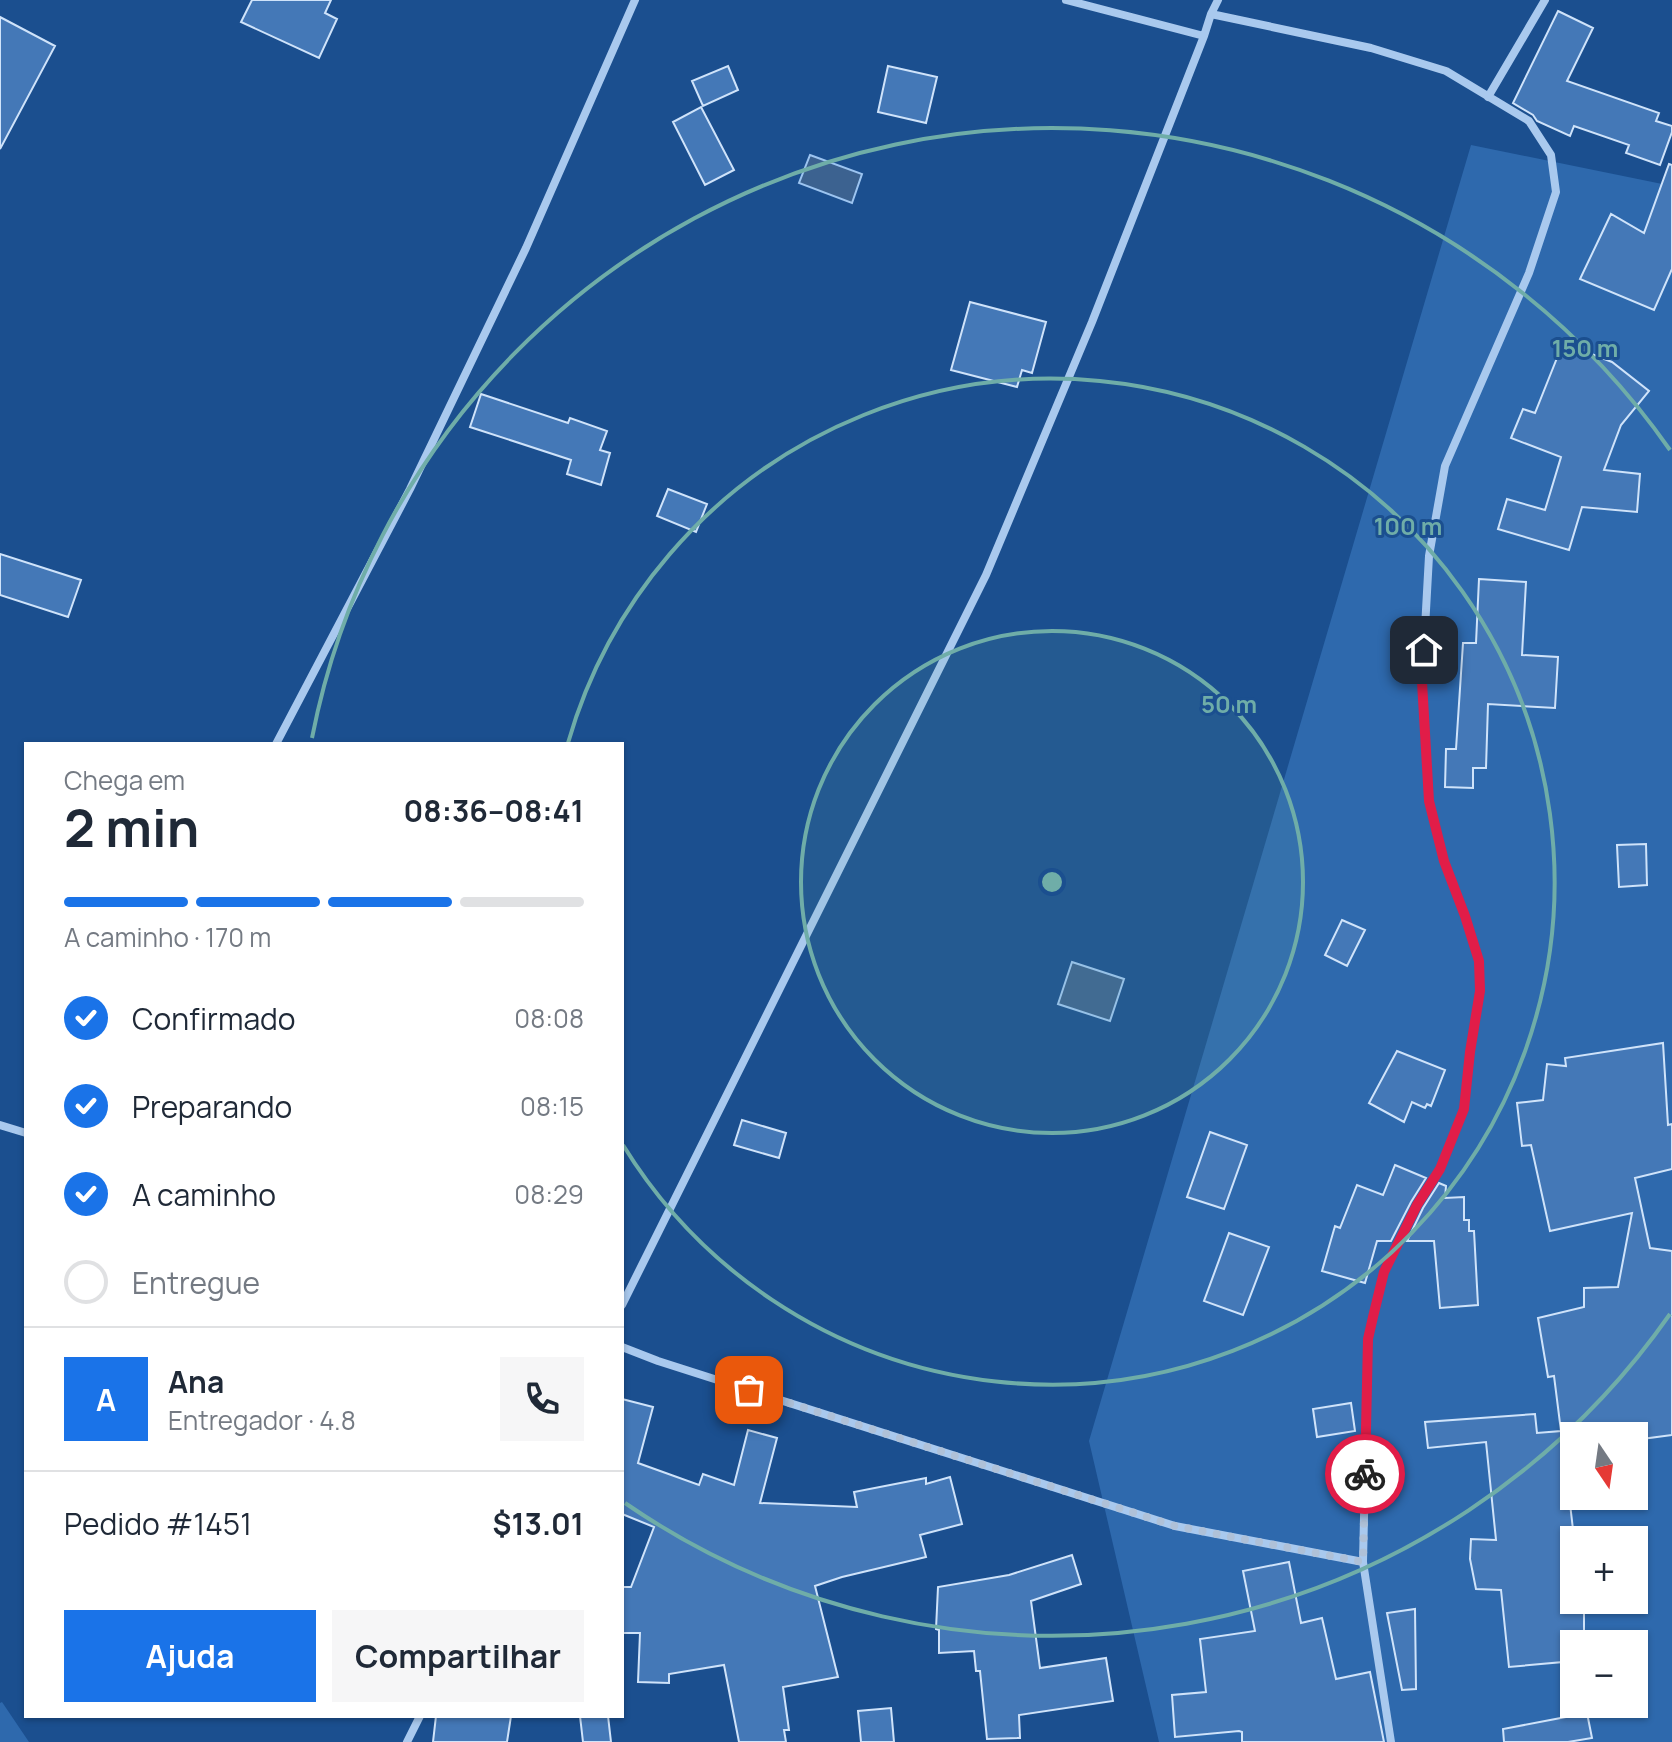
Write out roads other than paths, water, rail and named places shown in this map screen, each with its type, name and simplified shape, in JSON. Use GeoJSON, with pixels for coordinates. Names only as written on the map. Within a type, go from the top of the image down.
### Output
{"type":"FeatureCollection","features":[{"type":"Feature","properties":{"kind":"street"},"geometry":{"type":"LineString","coordinates":[[277,742],[410,489],[513,276],[635,0]]}},
{"type":"Feature","properties":{"kind":"street"},"geometry":{"type":"LineString","coordinates":[[1066,0],[1204,36]]}},
{"type":"Feature","properties":{"kind":"street"},"geometry":{"type":"LineString","coordinates":[[624,1301],[986,575],[1092,322],[1218,0]]}},
{"type":"Feature","properties":{"kind":"street"},"geometry":{"type":"LineString","coordinates":[[1488,97],[1545,0]]}},
{"type":"Feature","properties":{"kind":"street"},"geometry":{"type":"LineString","coordinates":[[1211,14],[1371,48],[1446,71],[1529,121],[1551,155],[1556,192],[1529,273],[1445,466],[1429,556],[1422,682],[1429,801],[1444,861],[1479,961],[1480,991],[1464,1109],[1440,1169],[1417,1205],[1384,1272],[1368,1339],[1363,1562],[1391,1742]]}},
{"type":"Feature","properties":{"kind":"street"},"geometry":{"type":"LineString","coordinates":[[0,1125],[24,1132]]}},
{"type":"Feature","properties":{"kind":"street"},"geometry":{"type":"LineString","coordinates":[[624,1348],[1175,1526],[1363,1562]]}},
{"type":"Feature","properties":{"kind":"street"},"geometry":{"type":"LineString","coordinates":[[407,1742],[419,1718]]}}]}
